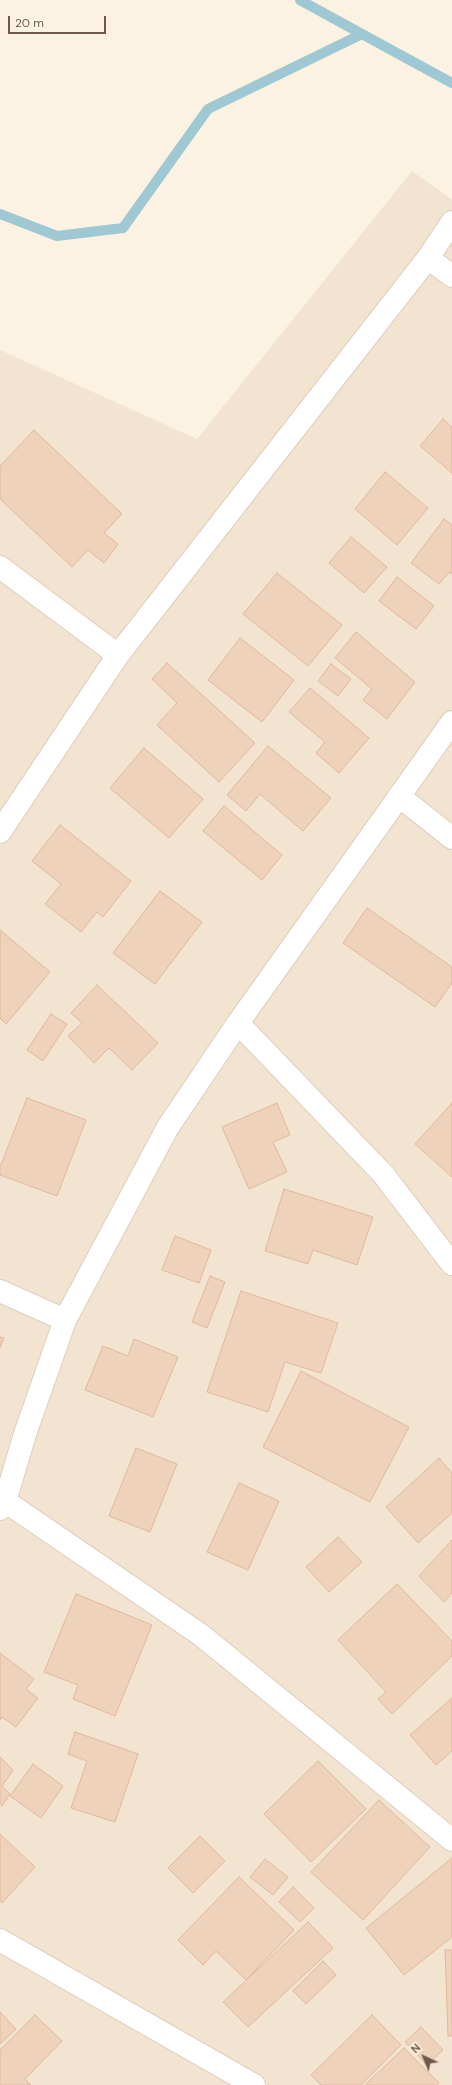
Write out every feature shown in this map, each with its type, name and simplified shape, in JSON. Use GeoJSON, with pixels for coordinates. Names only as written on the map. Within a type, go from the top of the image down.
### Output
{"type":"FeatureCollection","features":[{"type":"Feature","properties":{"kind":"street"},"geometry":{"type":"LineString","coordinates":[[0,832],[118,655],[428,258],[452,222]]}},
{"type":"Feature","properties":{"kind":"street"},"geometry":{"type":"LineString","coordinates":[[428,258],[452,276]]}},
{"type":"Feature","properties":{"kind":"street"},"geometry":{"type":"LineString","coordinates":[[0,567],[118,655]]}},
{"type":"Feature","properties":{"kind":"street"},"geometry":{"type":"LineString","coordinates":[[452,722],[238,1023],[168,1127],[65,1320],[2,1505],[201,1636],[452,1840]]}},
{"type":"Feature","properties":{"kind":"street"},"geometry":{"type":"LineString","coordinates":[[399,796],[452,838]]}},
{"type":"Feature","properties":{"kind":"street"},"geometry":{"type":"LineString","coordinates":[[238,1023],[383,1174],[452,1264]]}},
{"type":"Feature","properties":{"kind":"street"},"geometry":{"type":"LineString","coordinates":[[0,1291],[65,1320]]}},
{"type":"Feature","properties":{"kind":"street"},"geometry":{"type":"LineString","coordinates":[[0,1940],[254,2085]]}},
{"type":"Feature","properties":{"kind":"shaded area"},"geometry":{"type":"Polygon","coordinates":[[[412,171],[452,200],[452,2085],[0,2085],[0,350],[197,439],[412,171]]]}},
{"type":"Feature","properties":{"kind":"building"},"geometry":{"type":"Polygon","coordinates":[[[443,419],[452,427],[452,473],[420,446],[443,419]]]}},
{"type":"Feature","properties":{"kind":"building"},"geometry":{"type":"Polygon","coordinates":[[[34,430],[122,514],[104,533],[118,544],[104,563],[88,550],[72,567],[0,499],[0,466],[34,430]]]}},
{"type":"Feature","properties":{"kind":"building"},"geometry":{"type":"Polygon","coordinates":[[[385,472],[428,508],[397,545],[355,509],[385,472]]]}},
{"type":"Feature","properties":{"kind":"building"},"geometry":{"type":"Polygon","coordinates":[[[444,519],[452,525],[452,574],[449,572],[439,584],[411,563],[444,519]]]}},
{"type":"Feature","properties":{"kind":"building"},"geometry":{"type":"Polygon","coordinates":[[[351,537],[387,567],[364,593],[329,563],[351,537]]]}},
{"type":"Feature","properties":{"kind":"building"},"geometry":{"type":"Polygon","coordinates":[[[277,573],[342,625],[308,666],[243,614],[277,573]]]}},
{"type":"Feature","properties":{"kind":"building"},"geometry":{"type":"Polygon","coordinates":[[[397,577],[434,606],[416,629],[379,601],[397,577]]]}},
{"type":"Feature","properties":{"kind":"building"},"geometry":{"type":"Polygon","coordinates":[[[356,632],[415,682],[387,719],[363,700],[372,689],[335,658],[356,632]]]}},
{"type":"Feature","properties":{"kind":"building"},"geometry":{"type":"Polygon","coordinates":[[[240,638],[294,680],[262,722],[208,680],[240,638]]]}},
{"type":"Feature","properties":{"kind":"building"},"geometry":{"type":"Polygon","coordinates":[[[167,663],[255,743],[219,782],[157,725],[177,703],[152,679],[167,663]]]}},
{"type":"Feature","properties":{"kind":"building"},"geometry":{"type":"Polygon","coordinates":[[[331,664],[351,679],[338,696],[318,681],[331,664]]]}},
{"type":"Feature","properties":{"kind":"building"},"geometry":{"type":"Polygon","coordinates":[[[310,688],[369,738],[339,773],[316,753],[325,742],[289,712],[310,688]]]}},
{"type":"Feature","properties":{"kind":"building"},"geometry":{"type":"Polygon","coordinates":[[[268,746],[331,798],[303,831],[260,794],[246,811],[227,795],[268,746]]]}},
{"type":"Feature","properties":{"kind":"building"},"geometry":{"type":"Polygon","coordinates":[[[144,748],[203,799],[169,838],[110,788],[144,748]]]}},
{"type":"Feature","properties":{"kind":"building"},"geometry":{"type":"Polygon","coordinates":[[[224,806],[282,855],[262,880],[203,831],[224,806]]]}},
{"type":"Feature","properties":{"kind":"building"},"geometry":{"type":"Polygon","coordinates":[[[60,825],[131,881],[103,917],[97,912],[81,932],[45,904],[61,884],[32,861],[60,825]]]}},
{"type":"Feature","properties":{"kind":"building"},"geometry":{"type":"Polygon","coordinates":[[[160,891],[202,922],[155,984],[113,953],[160,891]]]}},
{"type":"Feature","properties":{"kind":"building"},"geometry":{"type":"Polygon","coordinates":[[[367,908],[452,967],[452,983],[435,1007],[343,943],[367,908]]]}},
{"type":"Feature","properties":{"kind":"building"},"geometry":{"type":"Polygon","coordinates":[[[0,930],[50,972],[6,1024],[0,1018],[0,930]]]}},
{"type":"Feature","properties":{"kind":"building"},"geometry":{"type":"Polygon","coordinates":[[[97,985],[158,1043],[132,1070],[109,1048],[94,1063],[68,1036],[82,1023],[71,1013],[97,985]]]}},
{"type":"Feature","properties":{"kind":"building"},"geometry":{"type":"Polygon","coordinates":[[[51,1014],[67,1024],[43,1061],[27,1050],[51,1014]]]}},
{"type":"Feature","properties":{"kind":"building"},"geometry":{"type":"Polygon","coordinates":[[[27,1098],[86,1120],[57,1196],[0,1175],[0,1167],[27,1098]]]}},
{"type":"Feature","properties":{"kind":"building"},"geometry":{"type":"Polygon","coordinates":[[[277,1103],[290,1135],[273,1142],[287,1172],[249,1189],[222,1127],[277,1103]]]}},
{"type":"Feature","properties":{"kind":"building"},"geometry":{"type":"Polygon","coordinates":[[[452,1103],[452,1177],[415,1144],[452,1103]]]}},
{"type":"Feature","properties":{"kind":"building"},"geometry":{"type":"Polygon","coordinates":[[[284,1189],[373,1217],[357,1265],[313,1250],[308,1264],[265,1251],[284,1189]]]}},
{"type":"Feature","properties":{"kind":"building"},"geometry":{"type":"Polygon","coordinates":[[[175,1236],[211,1250],[199,1283],[162,1270],[175,1236]]]}},
{"type":"Feature","properties":{"kind":"building"},"geometry":{"type":"Polygon","coordinates":[[[210,1276],[225,1282],[207,1328],[192,1322],[210,1276]]]}},
{"type":"Feature","properties":{"kind":"building"},"geometry":{"type":"Polygon","coordinates":[[[241,1291],[338,1323],[321,1373],[285,1362],[268,1412],[207,1392],[241,1291]]]}},
{"type":"Feature","properties":{"kind":"building"},"geometry":{"type":"Polygon","coordinates":[[[0,1337],[4,1338],[0,1348],[0,1337]]]}},
{"type":"Feature","properties":{"kind":"building"},"geometry":{"type":"Polygon","coordinates":[[[134,1339],[178,1357],[153,1417],[85,1390],[103,1346],[128,1356],[134,1339]]]}},
{"type":"Feature","properties":{"kind":"building"},"geometry":{"type":"Polygon","coordinates":[[[301,1371],[409,1427],[370,1502],[263,1447],[301,1371]]]}},
{"type":"Feature","properties":{"kind":"building"},"geometry":{"type":"Polygon","coordinates":[[[136,1448],[177,1464],[150,1532],[109,1516],[136,1448]]]}},
{"type":"Feature","properties":{"kind":"building"},"geometry":{"type":"Polygon","coordinates":[[[439,1458],[452,1473],[452,1513],[418,1543],[386,1507],[439,1458]]]}},
{"type":"Feature","properties":{"kind":"building"},"geometry":{"type":"Polygon","coordinates":[[[239,1483],[279,1501],[248,1570],[207,1552],[239,1483]]]}},
{"type":"Feature","properties":{"kind":"building"},"geometry":{"type":"Polygon","coordinates":[[[338,1537],[362,1562],[329,1592],[306,1567],[338,1537]]]}},
{"type":"Feature","properties":{"kind":"building"},"geometry":{"type":"Polygon","coordinates":[[[452,1540],[452,1593],[444,1602],[419,1576],[452,1540]]]}},
{"type":"Feature","properties":{"kind":"building"},"geometry":{"type":"Polygon","coordinates":[[[397,1584],[452,1641],[452,1656],[392,1714],[378,1699],[386,1692],[338,1640],[397,1584]]]}},
{"type":"Feature","properties":{"kind":"building"},"geometry":{"type":"Polygon","coordinates":[[[76,1594],[152,1625],[115,1716],[73,1699],[78,1685],[44,1672],[76,1594]]]}},
{"type":"Feature","properties":{"kind":"building"},"geometry":{"type":"Polygon","coordinates":[[[0,1653],[34,1679],[26,1689],[38,1698],[16,1727],[2,1717],[0,1720],[0,1653]]]}},
{"type":"Feature","properties":{"kind":"building"},"geometry":{"type":"Polygon","coordinates":[[[452,1698],[452,1751],[436,1765],[410,1735],[452,1698]]]}},
{"type":"Feature","properties":{"kind":"building"},"geometry":{"type":"Polygon","coordinates":[[[75,1732],[138,1754],[115,1822],[71,1808],[87,1761],[68,1754],[75,1732]]]}},
{"type":"Feature","properties":{"kind":"building"},"geometry":{"type":"Polygon","coordinates":[[[0,1757],[13,1770],[2,1786],[10,1794],[2,1806],[0,1803],[0,1757]]]}},
{"type":"Feature","properties":{"kind":"building"},"geometry":{"type":"Polygon","coordinates":[[[318,1761],[366,1809],[311,1862],[264,1814],[318,1761]]]}},
{"type":"Feature","properties":{"kind":"building"},"geometry":{"type":"Polygon","coordinates":[[[33,1764],[63,1786],[41,1818],[10,1796],[33,1764]]]}},
{"type":"Feature","properties":{"kind":"building"},"geometry":{"type":"Polygon","coordinates":[[[379,1800],[430,1847],[363,1920],[311,1872],[379,1800]]]}},
{"type":"Feature","properties":{"kind":"building"},"geometry":{"type":"Polygon","coordinates":[[[0,1834],[35,1867],[2,1903],[0,1901],[0,1834]]]}},
{"type":"Feature","properties":{"kind":"building"},"geometry":{"type":"Polygon","coordinates":[[[200,1836],[225,1861],[193,1893],[168,1868],[200,1836]]]}},
{"type":"Feature","properties":{"kind":"building"},"geometry":{"type":"Polygon","coordinates":[[[452,1858],[452,1937],[404,1975],[366,1928],[452,1858]]]}},
{"type":"Feature","properties":{"kind":"building"},"geometry":{"type":"Polygon","coordinates":[[[265,1859],[288,1877],[273,1895],[250,1877],[265,1859]]]}},
{"type":"Feature","properties":{"kind":"building"},"geometry":{"type":"Polygon","coordinates":[[[239,1877],[294,1930],[246,1980],[216,1951],[203,1965],[178,1940],[239,1877]]]}},
{"type":"Feature","properties":{"kind":"building"},"geometry":{"type":"Polygon","coordinates":[[[293,1887],[314,1908],[300,1922],[279,1902],[293,1887]]]}},
{"type":"Feature","properties":{"kind":"building"},"geometry":{"type":"Polygon","coordinates":[[[308,1922],[333,1948],[248,2027],[223,2002],[308,1922]]]}},
{"type":"Feature","properties":{"kind":"building"},"geometry":{"type":"Polygon","coordinates":[[[445,1950],[452,1950],[452,2036],[448,2036],[445,1950]]]}},
{"type":"Feature","properties":{"kind":"building"},"geometry":{"type":"Polygon","coordinates":[[[323,1961],[336,1975],[306,2004],[293,1991],[323,1961]]]}},
{"type":"Feature","properties":{"kind":"building"},"geometry":{"type":"Polygon","coordinates":[[[0,2012],[16,2029],[0,2044],[0,2012]]]}},
{"type":"Feature","properties":{"kind":"building"},"geometry":{"type":"Polygon","coordinates":[[[35,2015],[62,2041],[25,2079],[31,2085],[0,2085],[0,2050],[35,2015]]]}},
{"type":"Feature","properties":{"kind":"building"},"geometry":{"type":"Polygon","coordinates":[[[372,2015],[401,2045],[361,2085],[321,2085],[311,2075],[372,2015]]]}},
{"type":"Feature","properties":{"kind":"building"},"geometry":{"type":"Polygon","coordinates":[[[421,2027],[443,2050],[427,2065],[405,2042],[421,2027]]]}},
{"type":"Feature","properties":{"kind":"building"},"geometry":{"type":"Polygon","coordinates":[[[404,2048],[439,2083],[437,2085],[365,2085],[404,2048]]]}},
{"type":"Feature","properties":{"kind":"waterway"},"geometry":{"type":"LineString","coordinates":[[300,0],[362,34]]}},
{"type":"Feature","properties":{"kind":"waterway"},"geometry":{"type":"LineString","coordinates":[[0,214],[57,236],[123,228],[208,109],[362,34],[452,83]]}}]}
